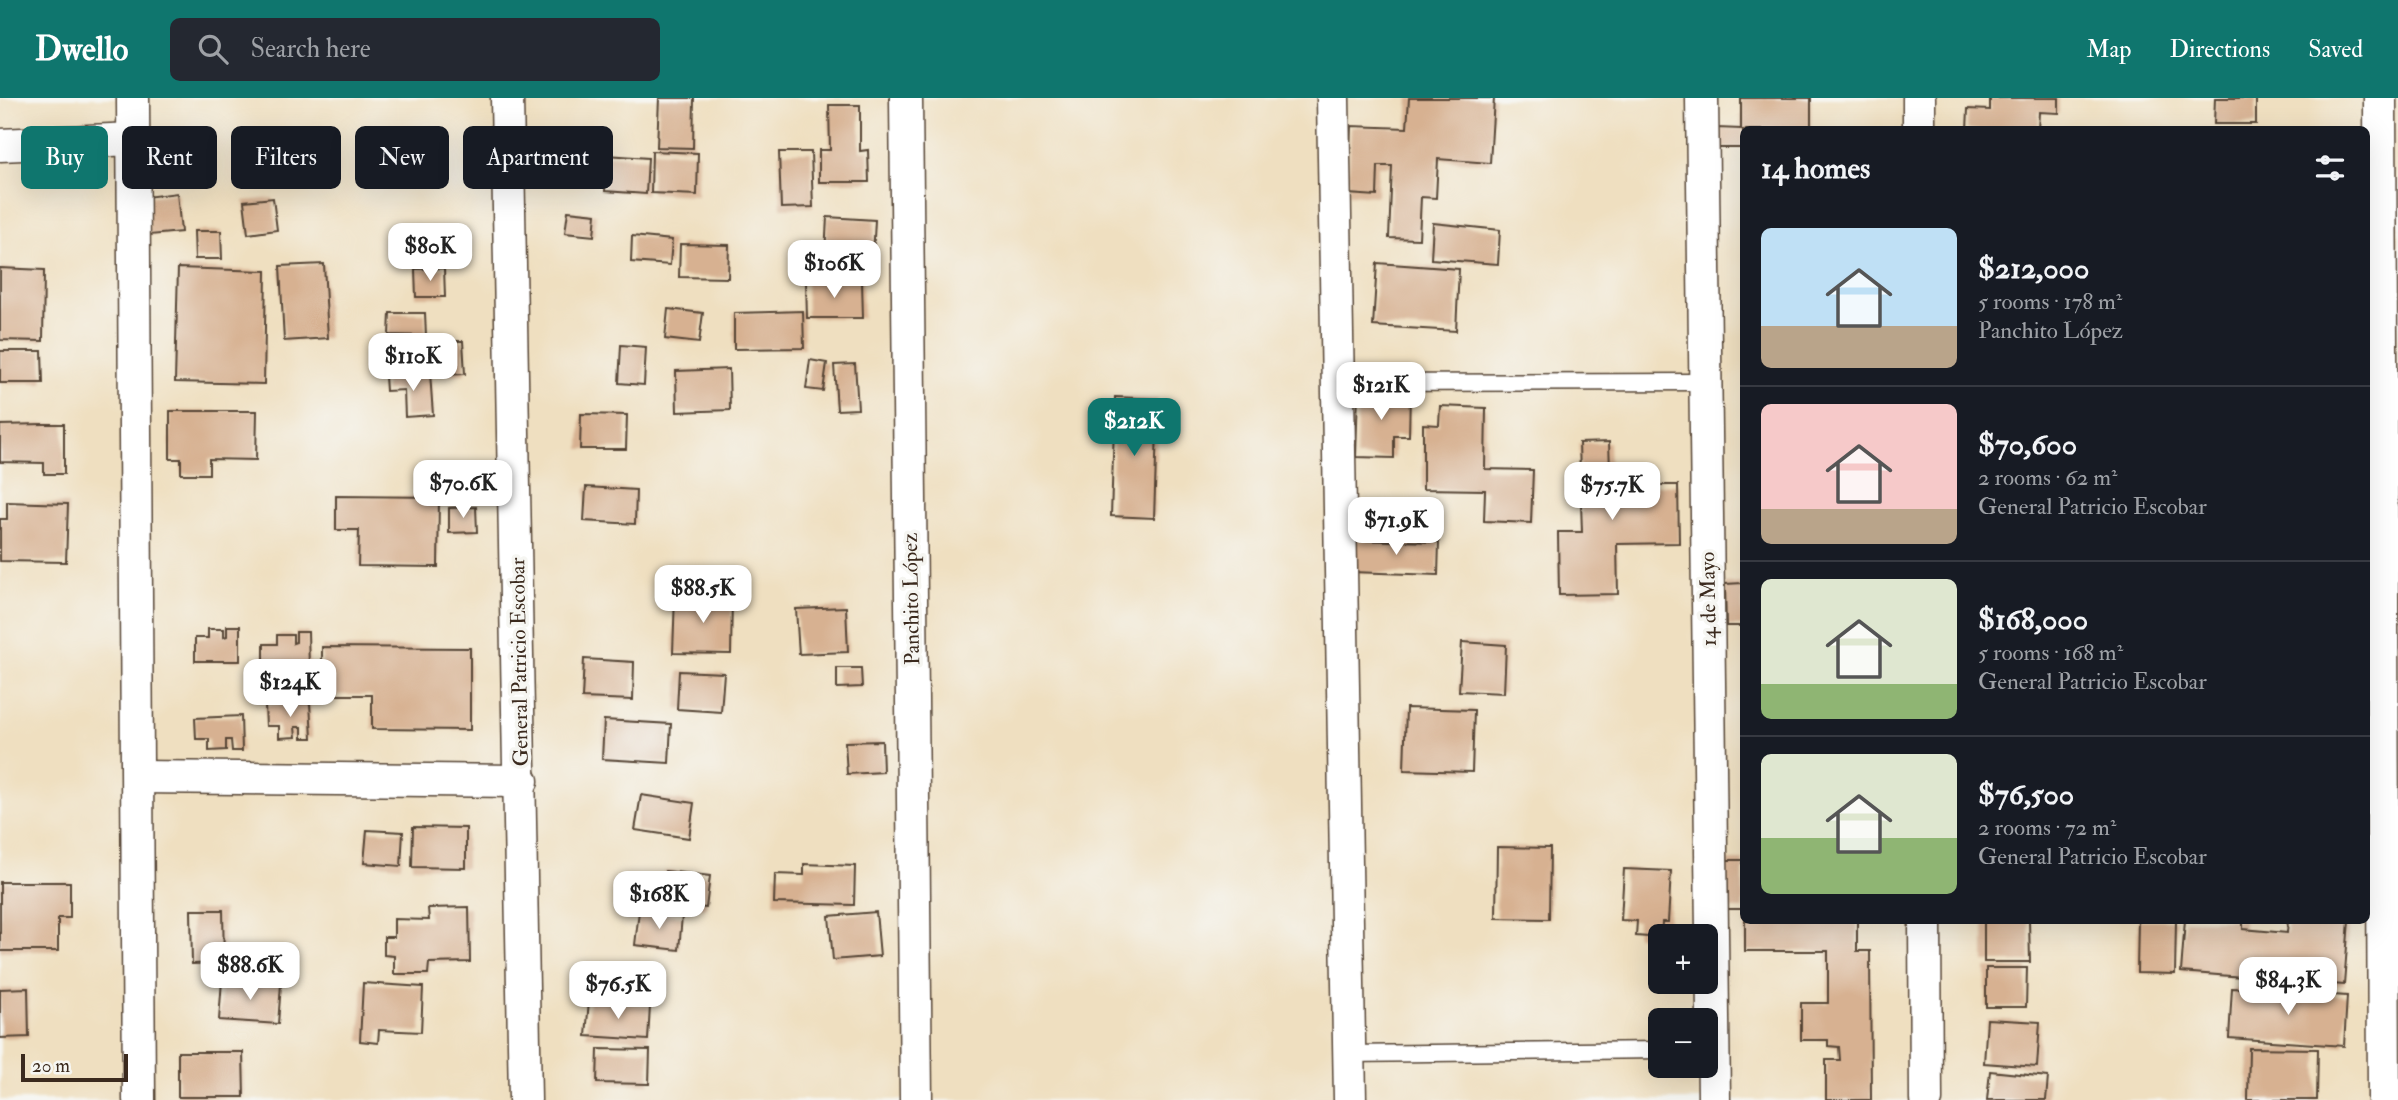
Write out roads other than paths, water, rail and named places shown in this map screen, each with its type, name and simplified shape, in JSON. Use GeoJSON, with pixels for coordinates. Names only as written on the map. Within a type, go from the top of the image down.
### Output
{"type":"FeatureCollection","features":[{"type":"Feature","properties":{"kind":"street"},"geometry":{"type":"LineString","coordinates":[[133,98],[134,126]]}},
{"type":"Feature","properties":{"kind":"street","name":"General Patricio Escobar"},"geometry":{"type":"LineString","coordinates":[[508,98],[522,781],[525,1100]]}},
{"type":"Feature","properties":{"kind":"street","name":"Panchito López"},"geometry":{"type":"LineString","coordinates":[[906,98],[916,1100]]}},
{"type":"Feature","properties":{"kind":"street"},"geometry":{"type":"LineString","coordinates":[[1333,98],[1350,1100]]}},
{"type":"Feature","properties":{"kind":"street","name":"14 de Mayo"},"geometry":{"type":"LineString","coordinates":[[1702,98],[1710,1008]]}},
{"type":"Feature","properties":{"kind":"street"},"geometry":{"type":"LineString","coordinates":[[1919,98],[1919,126]]}},
{"type":"Feature","properties":{"kind":"street"},"geometry":{"type":"LineString","coordinates":[[2380,98],[2385,1100]]}},
{"type":"Feature","properties":{"kind":"street"},"geometry":{"type":"LineString","coordinates":[[0,145],[122,140]]}},
{"type":"Feature","properties":{"kind":"street"},"geometry":{"type":"LineString","coordinates":[[134,189],[139,1100]]}},
{"type":"Feature","properties":{"kind":"street"},"geometry":{"type":"LineString","coordinates":[[139,777],[522,781]]}},
{"type":"Feature","properties":{"kind":"street"},"geometry":{"type":"LineString","coordinates":[[1925,924],[1926,1100]]}},
{"type":"Feature","properties":{"kind":"street","name":"14 de Mayo"},"geometry":{"type":"LineString","coordinates":[[1712,1078],[1714,1100]]}},
{"type":"Feature","properties":{"kind":"lane"},"geometry":{"type":"LineString","coordinates":[[1337,383],[1706,382]]}},
{"type":"Feature","properties":{"kind":"lane"},"geometry":{"type":"LineString","coordinates":[[1349,1054],[1648,1050]]}}]}
